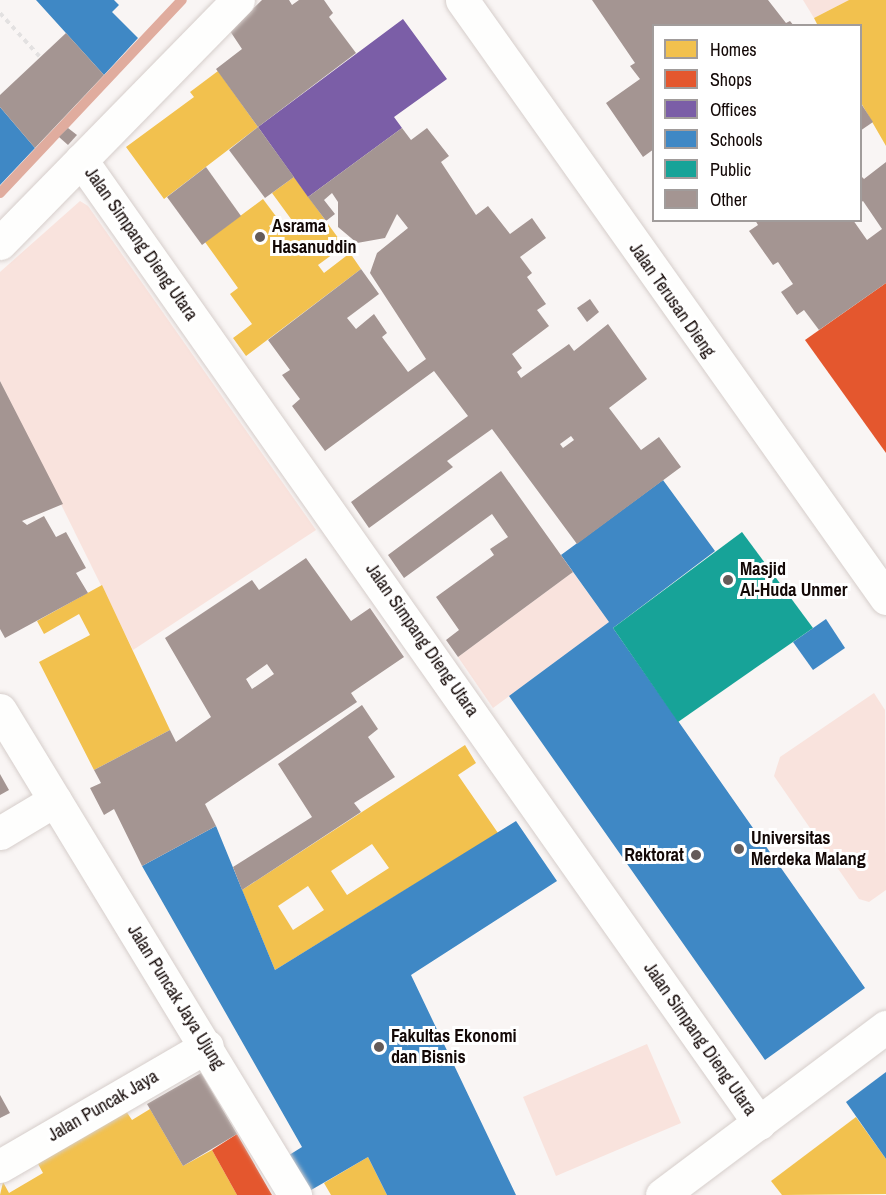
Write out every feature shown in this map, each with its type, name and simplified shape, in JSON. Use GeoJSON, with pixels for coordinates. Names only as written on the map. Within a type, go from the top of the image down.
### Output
{"type":"FeatureCollection","features":[{"type":"Feature","properties":{"kind":"street","name":"Jalan Simpang Dieng Utara"},"geometry":{"type":"LineString","coordinates":[[0,243],[238,0]]}},
{"type":"Feature","properties":{"kind":"street","name":"Jalan Terusan Dieng"},"geometry":{"type":"LineString","coordinates":[[462,0],[886,598]]}},
{"type":"Feature","properties":{"kind":"street","name":"Jalan Simpang Dieng Utara"},"geometry":{"type":"LineString","coordinates":[[81,160],[759,1123]]}},
{"type":"Feature","properties":{"kind":"street","name":"Jalan Puncak Jaya Ujung"},"geometry":{"type":"LineString","coordinates":[[0,710],[207,1046],[295,1195]]}},
{"type":"Feature","properties":{"kind":"street"},"geometry":{"type":"LineString","coordinates":[[0,832],[55,800]]}},
{"type":"Feature","properties":{"kind":"street"},"geometry":{"type":"LineString","coordinates":[[662,1195],[886,1027]]}},
{"type":"Feature","properties":{"kind":"street","name":"Jalan Puncak Jaya"},"geometry":{"type":"LineString","coordinates":[[0,1166],[207,1046]]}},
{"type":"Feature","properties":{"kind":"path"},"geometry":{"type":"LineString","coordinates":[[0,13],[40,57]]}},
{"type":"Feature","properties":{"kind":"shaded area"},"geometry":{"type":"Polygon","coordinates":[[[803,0],[849,0],[814,18],[803,0]]]}},
{"type":"Feature","properties":{"kind":"shaded area"},"geometry":{"type":"Polygon","coordinates":[[[80,201],[88,206],[316,530],[133,650],[0,381],[0,272],[80,201]]]}},
{"type":"Feature","properties":{"kind":"shaded area"},"geometry":{"type":"Polygon","coordinates":[[[573,572],[609,622],[493,708],[458,657],[573,572]]]}},
{"type":"Feature","properties":{"kind":"shaded area"},"geometry":{"type":"Polygon","coordinates":[[[874,693],[885,710],[886,890],[869,902],[859,899],[774,776],[780,757],[874,693]]]}},
{"type":"Feature","properties":{"kind":"shaded area"},"geometry":{"type":"Polygon","coordinates":[[[647,1044],[681,1123],[556,1176],[523,1097],[647,1044]]]}},
{"type":"Feature","properties":{"kind":"building: Homes"},"geometry":{"type":"Polygon","coordinates":[[[849,0],[886,0],[886,146],[862,104],[862,24],[817,24],[814,18],[849,0]]]}},
{"type":"Feature","properties":{"kind":"building: Homes"},"geometry":{"type":"Polygon","coordinates":[[[218,71],[258,127],[164,199],[126,147],[194,97],[190,92],[218,71]]]}},
{"type":"Feature","properties":{"kind":"building: Homes"},"geometry":{"type":"Polygon","coordinates":[[[294,177],[344,246],[318,265],[324,273],[350,253],[361,269],[246,356],[233,338],[252,324],[230,294],[238,288],[205,242],[263,199],[278,219],[269,226],[274,232],[291,219],[272,193],[294,177]]]}},
{"type":"Feature","properties":{"kind":"building: Homes"},"geometry":{"type":"Polygon","coordinates":[[[102,585],[170,730],[94,770],[39,662],[90,635],[79,614],[44,634],[37,621],[102,585]]]}},
{"type":"Feature","properties":{"kind":"building: Homes"},"geometry":{"type":"Polygon","coordinates":[[[465,745],[476,763],[458,775],[498,833],[275,970],[242,890],[465,745]],[[372,844],[331,871],[347,895],[389,868],[372,844]],[[308,886],[278,906],[293,930],[324,910],[308,886]]]}},
{"type":"Feature","properties":{"kind":"building: Homes"},"geometry":{"type":"Polygon","coordinates":[[[150,1109],[183,1166],[212,1150],[237,1195],[0,1195],[3,1182],[9,1193],[43,1173],[37,1162],[126,1111],[132,1120],[150,1109]]]}},
{"type":"Feature","properties":{"kind":"building: Homes"},"geometry":{"type":"Polygon","coordinates":[[[856,1117],[886,1159],[886,1194],[782,1195],[771,1181],[856,1117]]]}},
{"type":"Feature","properties":{"kind":"building: Homes"},"geometry":{"type":"Polygon","coordinates":[[[368,1157],[387,1195],[331,1195],[324,1183],[368,1157]]]}},
{"type":"Feature","properties":{"kind":"building: Shops"},"geometry":{"type":"Polygon","coordinates":[[[886,283],[886,453],[805,340],[886,283]]]}},
{"type":"Feature","properties":{"kind":"building: Shops"},"geometry":{"type":"Polygon","coordinates":[[[237,1134],[272,1195],[237,1195],[212,1150],[237,1134]]]}},
{"type":"Feature","properties":{"kind":"building: Offices"},"geometry":{"type":"Polygon","coordinates":[[[403,19],[447,79],[394,117],[402,128],[308,197],[258,127],[403,19]]]}},
{"type":"Feature","properties":{"kind":"building: Schools"},"geometry":{"type":"Polygon","coordinates":[[[36,0],[114,0],[119,5],[112,12],[138,38],[104,75],[36,0]]]}},
{"type":"Feature","properties":{"kind":"building: Schools"},"geometry":{"type":"Polygon","coordinates":[[[0,107],[35,148],[0,185],[0,107]]]}},
{"type":"Feature","properties":{"kind":"building: Schools","name":"Rektorat"},"geometry":{"type":"Polygon","coordinates":[[[663,480],[715,551],[613,628],[865,988],[765,1060],[509,696],[609,622],[561,555],[663,480]]]}},
{"type":"Feature","properties":{"kind":"building: Schools"},"geometry":{"type":"Polygon","coordinates":[[[826,619],[845,648],[813,670],[793,642],[826,619]]]}},
{"type":"Feature","properties":{"kind":"building: Schools","name":"Fakultas Ekonomi dan Bisnis"},"geometry":{"type":"Polygon","coordinates":[[[516,821],[557,881],[411,975],[516,1195],[387,1195],[368,1157],[306,1193],[286,1157],[302,1147],[142,866],[216,826],[275,970],[516,821]]]}},
{"type":"Feature","properties":{"kind":"building: Schools"},"geometry":{"type":"Polygon","coordinates":[[[886,1072],[886,1159],[846,1102],[886,1072]]]}},
{"type":"Feature","properties":{"kind":"building: Public","name":"Masjid Al-Huda Unmer"},"geometry":{"type":"Polygon","coordinates":[[[742,532],[813,628],[678,722],[613,628],[742,532]]]}},
{"type":"Feature","properties":{"kind":"building: Other"},"geometry":{"type":"Polygon","coordinates":[[[262,0],[289,0],[292,5],[299,0],[324,0],[333,13],[329,17],[356,53],[258,127],[216,69],[242,49],[230,31],[262,0]]]}},
{"type":"Feature","properties":{"kind":"building: Other"},"geometry":{"type":"Polygon","coordinates":[[[592,0],[768,0],[786,23],[790,21],[792,24],[652,24],[652,150],[643,157],[606,103],[640,79],[630,66],[635,63],[592,0]]]}},
{"type":"Feature","properties":{"kind":"building: Other"},"geometry":{"type":"Polygon","coordinates":[[[66,33],[104,75],[35,148],[0,107],[0,95],[66,33]]]}},
{"type":"Feature","properties":{"kind":"building: Other"},"geometry":{"type":"Polygon","coordinates":[[[862,105],[873,122],[862,130],[862,105]]]}},
{"type":"Feature","properties":{"kind":"building: Other"},"geometry":{"type":"Polygon","coordinates":[[[258,127],[294,177],[265,198],[229,150],[258,127]]]}},
{"type":"Feature","properties":{"kind":"building: Other"},"geometry":{"type":"Polygon","coordinates":[[[68,128],[77,135],[68,145],[59,137],[68,128]]]}},
{"type":"Feature","properties":{"kind":"building: Other"},"geometry":{"type":"Polygon","coordinates":[[[402,128],[411,140],[427,128],[449,156],[441,162],[476,215],[488,206],[510,234],[532,218],[546,238],[520,257],[532,273],[527,277],[546,304],[537,310],[549,326],[512,354],[522,368],[517,372],[521,378],[569,344],[574,351],[608,324],[647,379],[609,408],[641,450],[659,437],[681,467],[577,544],[492,429],[447,461],[453,467],[369,528],[351,502],[468,416],[434,371],[325,451],[292,406],[300,399],[282,375],[290,370],[268,340],[361,269],[379,294],[347,318],[356,329],[374,314],[387,333],[382,337],[408,372],[426,359],[370,273],[377,253],[408,228],[397,214],[385,238],[357,243],[338,227],[338,202],[332,193],[324,200],[335,214],[326,221],[308,197],[402,128]],[[571,436],[560,444],[563,448],[574,440],[571,436]]]}},
{"type":"Feature","properties":{"kind":"building: Other"},"geometry":{"type":"Polygon","coordinates":[[[886,162],[886,283],[819,330],[804,310],[797,315],[781,292],[793,284],[778,262],[773,265],[749,231],[758,225],[756,222],[854,222],[867,240],[882,229],[862,202],[862,177],[864,179],[886,162]]]}},
{"type":"Feature","properties":{"kind":"building: Other"},"geometry":{"type":"Polygon","coordinates":[[[206,167],[241,216],[202,245],[167,197],[206,167]]]}},
{"type":"Feature","properties":{"kind":"building: Other"},"geometry":{"type":"Polygon","coordinates":[[[590,299],[599,312],[587,322],[577,308],[590,299]]]}},
{"type":"Feature","properties":{"kind":"building: Other"},"geometry":{"type":"Polygon","coordinates":[[[0,381],[63,504],[22,521],[27,525],[44,516],[56,537],[66,532],[86,568],[76,573],[88,593],[5,638],[0,629],[0,381]]]}},
{"type":"Feature","properties":{"kind":"building: Other"},"geometry":{"type":"Polygon","coordinates":[[[501,471],[573,572],[458,657],[446,640],[459,630],[436,597],[494,555],[490,549],[508,537],[492,514],[404,578],[388,555],[501,471]]]}},
{"type":"Feature","properties":{"kind":"building: Other"},"geometry":{"type":"Polygon","coordinates":[[[306,558],[351,621],[370,608],[404,657],[351,693],[357,702],[205,804],[216,826],[142,866],[114,809],[104,815],[90,788],[101,783],[94,770],[170,730],[176,742],[211,717],[165,638],[252,580],[259,590],[306,558]],[[267,664],[246,679],[252,689],[274,674],[267,664]]]}},
{"type":"Feature","properties":{"kind":"building: Other"},"geometry":{"type":"Polygon","coordinates":[[[362,705],[378,729],[368,737],[395,777],[354,803],[361,812],[242,890],[233,867],[312,817],[278,764],[362,705]]]}},
{"type":"Feature","properties":{"kind":"building: Other"},"geometry":{"type":"Polygon","coordinates":[[[0,774],[9,790],[0,795],[0,774]]]}},
{"type":"Feature","properties":{"kind":"building: Other"},"geometry":{"type":"Polygon","coordinates":[[[201,1073],[237,1134],[183,1166],[147,1104],[201,1073]]]}},
{"type":"Feature","properties":{"kind":"building: Other"},"geometry":{"type":"Polygon","coordinates":[[[0,1095],[10,1113],[0,1118],[0,1095]]]}},
{"type":"Feature","properties":{"kind":"waterway"},"geometry":{"type":"LineString","coordinates":[[0,193],[182,0]]}},
{"type":"Feature","properties":{"kind":"place","name":"Asrama Hasanuddin"},"geometry":{"type":"Point","coordinates":[260,237]}},
{"type":"Feature","properties":{"kind":"place","name":"Masjid Al-Huda Unmer"},"geometry":{"type":"Point","coordinates":[728,580]}},
{"type":"Feature","properties":{"kind":"place","name":"Universitas Merdeka Malang"},"geometry":{"type":"Point","coordinates":[739,849]}},
{"type":"Feature","properties":{"kind":"place","name":"Rektorat"},"geometry":{"type":"Point","coordinates":[696,855]}},
{"type":"Feature","properties":{"kind":"place","name":"Fakultas Ekonomi dan Bisnis"},"geometry":{"type":"Point","coordinates":[379,1047]}}]}
